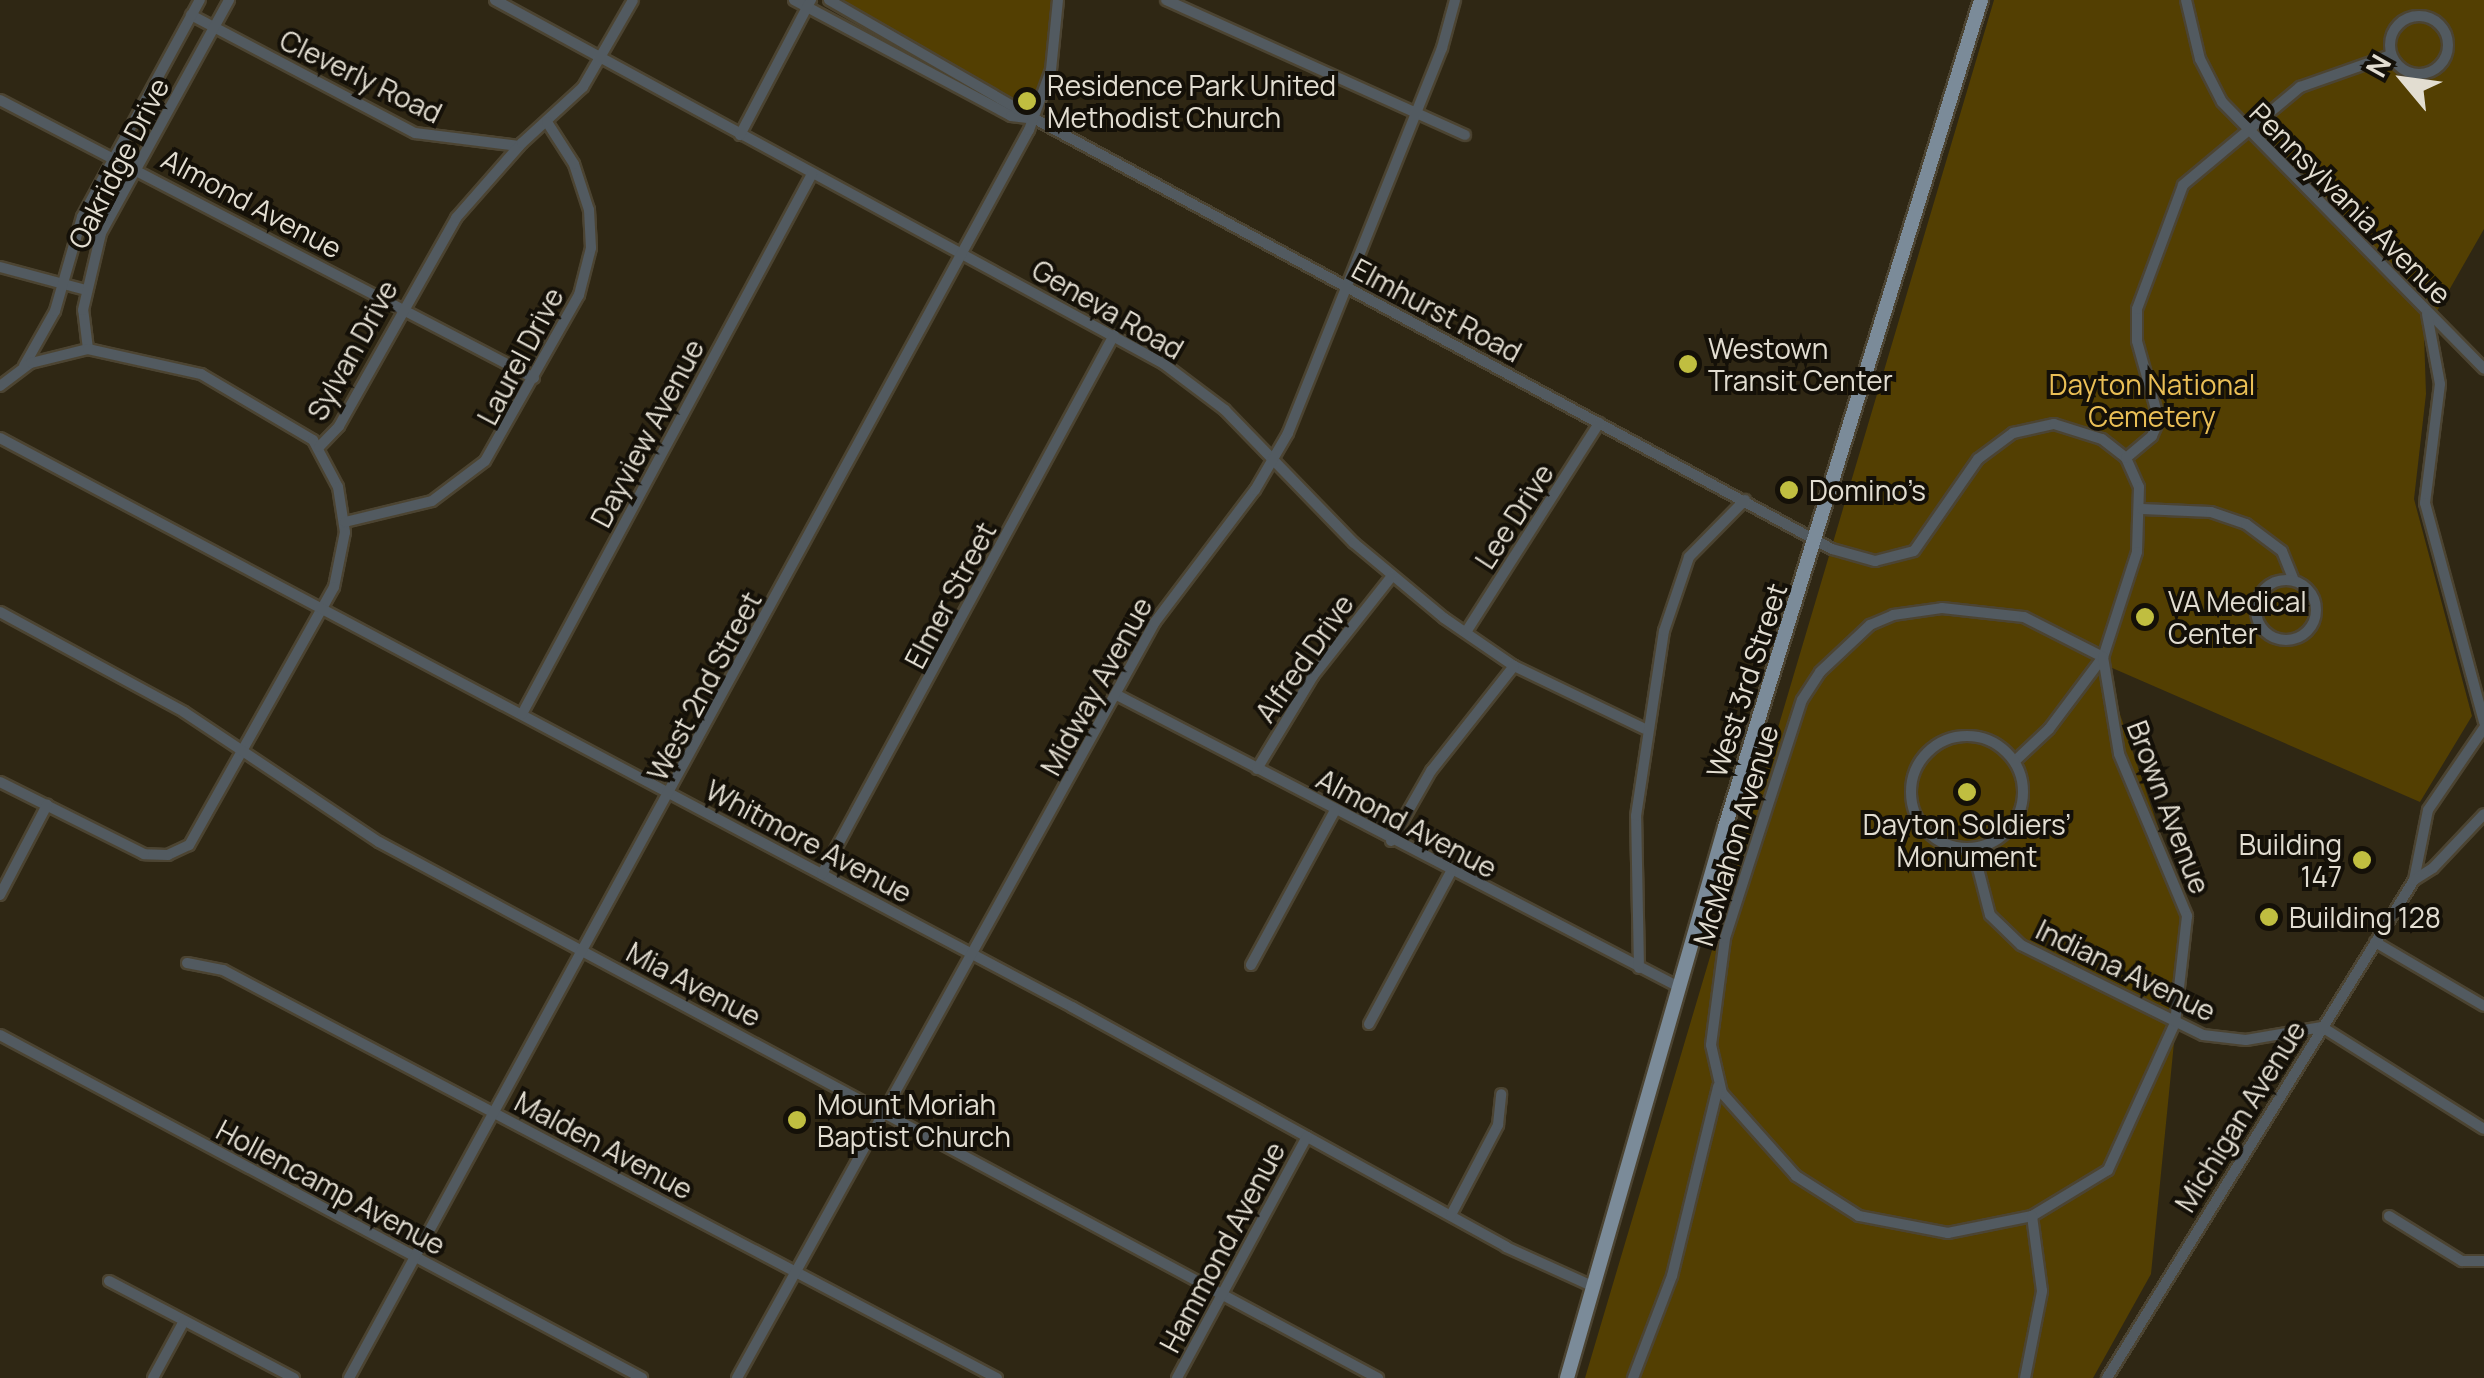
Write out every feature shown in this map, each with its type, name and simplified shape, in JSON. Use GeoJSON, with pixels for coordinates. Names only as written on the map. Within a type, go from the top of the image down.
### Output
{"type":"FeatureCollection","features":[{"type":"Feature","properties":{"kind":"main road","name":"West 3rd Street"},"geometry":{"type":"LineString","coordinates":[[1567,1378],[1679,987],[1981,0]]}},
{"type":"Feature","properties":{"kind":"street","name":"Oakridge Drive"},"geometry":{"type":"LineString","coordinates":[[24,367],[63,287],[72,238],[200,0]]}},
{"type":"Feature","properties":{"kind":"street","name":"Oakridge Drive"},"geometry":{"type":"LineString","coordinates":[[0,386],[24,367],[88,348],[86,290],[101,233],[229,0]]}},
{"type":"Feature","properties":{"kind":"street","name":"Geneva Road"},"geometry":{"type":"LineString","coordinates":[[496,0],[1114,335],[1205,394],[1392,576],[1466,632],[1514,666],[1645,728]]}},
{"type":"Feature","properties":{"kind":"street","name":"Sylvan Drive"},"geometry":{"type":"LineString","coordinates":[[47,805],[137,852],[168,855],[194,840],[322,609],[341,566],[345,522],[318,447],[339,426],[456,218],[518,146],[575,96],[633,0]]}},
{"type":"Feature","properties":{"kind":"street","name":"Elmhurst Road"},"geometry":{"type":"LineString","coordinates":[[794,0],[809,4],[1010,116],[1035,119]]}},
{"type":"Feature","properties":{"kind":"street","name":"Elmhurst Road"},"geometry":{"type":"LineString","coordinates":[[829,0],[1035,119],[1599,423],[1817,540],[1874,561],[1914,551],[1978,459],[2022,430],[2074,427],[2126,458]]}},
{"type":"Feature","properties":{"kind":"street","name":"West 2nd Street"},"geometry":{"type":"LineString","coordinates":[[349,1378],[672,793],[1035,119],[1051,70],[1058,0]]}},
{"type":"Feature","properties":{"kind":"street"},"geometry":{"type":"LineString","coordinates":[[1166,0],[1465,135]]}},
{"type":"Feature","properties":{"kind":"street","name":"Midway Avenue"},"geometry":{"type":"LineString","coordinates":[[736,1378],[1167,604],[1274,458],[1348,287],[1416,114],[1455,0]]}},
{"type":"Feature","properties":{"kind":"street","name":"Pennsylvania Avenue"},"geometry":{"type":"LineString","coordinates":[[2186,0],[2202,65],[2246,131],[2484,369]]}},
{"type":"Feature","properties":{"kind":"street"},"geometry":{"type":"LineString","coordinates":[[740,135],[809,4]]}},
{"type":"Feature","properties":{"kind":"street","name":"Cleverly Road"},"geometry":{"type":"LineString","coordinates":[[192,15],[415,133],[518,146]]}},
{"type":"Feature","properties":{"kind":"street"},"geometry":{"type":"LineString","coordinates":[[2410,18],[2436,22],[2447,37],[2446,57],[2432,71],[2413,74],[2392,55],[2395,28],[2410,18]]}},
{"type":"Feature","properties":{"kind":"street"},"geometry":{"type":"LineString","coordinates":[[2015,761],[2103,657],[2137,552],[2142,510],[2126,458],[2152,436],[2159,420],[2136,322],[2166,217],[2183,185],[2300,87],[2392,55]]}},
{"type":"Feature","properties":{"kind":"street","name":"Almond Avenue"},"geometry":{"type":"LineString","coordinates":[[0,100],[138,167],[534,378]]}},
{"type":"Feature","properties":{"kind":"street","name":"Laurel Drive"},"geometry":{"type":"LineString","coordinates":[[345,522],[407,511],[466,479],[501,441],[578,296],[591,248],[584,186],[546,122]]}},
{"type":"Feature","properties":{"kind":"street","name":"Dayview Avenue"},"geometry":{"type":"LineString","coordinates":[[522,714],[812,174]]}},
{"type":"Feature","properties":{"kind":"street"},"geometry":{"type":"LineString","coordinates":[[0,266],[63,287],[86,290]]}},
{"type":"Feature","properties":{"kind":"street"},"geometry":{"type":"LineString","coordinates":[[2425,309],[2440,384],[2424,503],[2484,725]]}},
{"type":"Feature","properties":{"kind":"street","name":"Elmer Street"},"geometry":{"type":"LineString","coordinates":[[822,874],[1114,335]]}},
{"type":"Feature","properties":{"kind":"street"},"geometry":{"type":"LineString","coordinates":[[88,348],[201,374],[290,421],[318,447]]}},
{"type":"Feature","properties":{"kind":"street","name":"Lee Drive"},"geometry":{"type":"LineString","coordinates":[[1466,632],[1599,423]]}},
{"type":"Feature","properties":{"kind":"street","name":"Whitmore Avenue"},"geometry":{"type":"LineString","coordinates":[[0,438],[672,793],[1451,1215],[1594,1287]]}},
{"type":"Feature","properties":{"kind":"street"},"geometry":{"type":"LineString","coordinates":[[1639,968],[1635,853],[1645,728],[1684,567],[1702,539],[1745,500]]}},
{"type":"Feature","properties":{"kind":"street"},"geometry":{"type":"LineString","coordinates":[[2142,510],[2211,512],[2246,524],[2282,551],[2294,580],[2314,598],[2315,616],[2302,635],[2278,639],[2257,620],[2257,598],[2272,582],[2294,580]]}},
{"type":"Feature","properties":{"kind":"street","name":"Alfred Drive"},"geometry":{"type":"LineString","coordinates":[[1257,770],[1312,676],[1392,576]]}},
{"type":"Feature","properties":{"kind":"street","name":"McMahon Avenue"},"geometry":{"type":"LineString","coordinates":[[1633,1378],[1672,1276],[1718,1087],[1712,1015],[1725,938],[1777,763],[1820,672],[1877,621],[1942,608],[2024,617],[2103,657]]}},
{"type":"Feature","properties":{"kind":"street","name":"Mia Avenue"},"geometry":{"type":"LineString","coordinates":[[0,612],[166,701],[334,816],[1378,1378]]}},
{"type":"Feature","properties":{"kind":"street","name":"Brown Avenue"},"geometry":{"type":"LineString","coordinates":[[1718,1087],[1796,1176],[1859,1216],[1948,1234],[2032,1216],[2108,1170],[2175,1024],[2187,912],[2120,754],[2103,657]]}},
{"type":"Feature","properties":{"kind":"street"},"geometry":{"type":"LineString","coordinates":[[1392,840],[1449,746],[1514,666]]}},
{"type":"Feature","properties":{"kind":"street","name":"Almond Avenue"},"geometry":{"type":"LineString","coordinates":[[1117,695],[1451,872],[1679,987]]}},
{"type":"Feature","properties":{"kind":"street","name":"Michigan Avenue"},"geometry":{"type":"LineString","coordinates":[[2107,1378],[2414,880],[2428,810],[2484,725]]}},
{"type":"Feature","properties":{"kind":"street"},"geometry":{"type":"LineString","coordinates":[[1962,737],[1992,743],[2015,761],[2022,786],[2018,814],[1996,840],[1973,850],[1944,843],[1923,826],[1910,794],[1918,766],[1938,745],[1962,737]]}},
{"type":"Feature","properties":{"kind":"street"},"geometry":{"type":"LineString","coordinates":[[0,782],[47,805],[0,895]]}},
{"type":"Feature","properties":{"kind":"street"},"geometry":{"type":"LineString","coordinates":[[1251,965],[1334,810]]}},
{"type":"Feature","properties":{"kind":"street","name":"Michigan Avenue"},"geometry":{"type":"LineString","coordinates":[[2414,880],[2434,868],[2484,814]]}},
{"type":"Feature","properties":{"kind":"street","name":"Indiana Avenue"},"geometry":{"type":"LineString","coordinates":[[1973,850],[1981,895],[2012,940],[2175,1024],[2235,1040],[2322,1027]]}},
{"type":"Feature","properties":{"kind":"street"},"geometry":{"type":"LineString","coordinates":[[1369,1024],[1451,872]]}},
{"type":"Feature","properties":{"kind":"street"},"geometry":{"type":"LineString","coordinates":[[2375,942],[2484,1006]]}},
{"type":"Feature","properties":{"kind":"street","name":"Malden Avenue"},"geometry":{"type":"LineString","coordinates":[[187,963],[223,970],[997,1378]]}},
{"type":"Feature","properties":{"kind":"street"},"geometry":{"type":"LineString","coordinates":[[2322,1027],[2484,1130]]}},
{"type":"Feature","properties":{"kind":"street","name":"Hollencamp Avenue"},"geometry":{"type":"LineString","coordinates":[[0,1035],[642,1378]]}},
{"type":"Feature","properties":{"kind":"street"},"geometry":{"type":"LineString","coordinates":[[1451,1215],[1498,1125],[1501,1094]]}},
{"type":"Feature","properties":{"kind":"street","name":"Hammond Avenue"},"geometry":{"type":"LineString","coordinates":[[1177,1378],[1307,1137]]}},
{"type":"Feature","properties":{"kind":"street"},"geometry":{"type":"LineString","coordinates":[[2025,1378],[2042,1291],[2032,1216]]}},
{"type":"Feature","properties":{"kind":"street"},"geometry":{"type":"LineString","coordinates":[[2389,1216],[2462,1261],[2484,1261]]}},
{"type":"Feature","properties":{"kind":"street"},"geometry":{"type":"LineString","coordinates":[[109,1281],[294,1378]]}},
{"type":"Feature","properties":{"kind":"street"},"geometry":{"type":"LineString","coordinates":[[153,1378],[184,1321]]}},
{"type":"Feature","properties":{"kind":"green space"},"geometry":{"type":"Polygon","coordinates":[[[829,0],[1058,0],[1055,44],[1035,119],[829,0]]]}},
{"type":"Feature","properties":{"kind":"green space","name":"Dayton National Cemetery"},"geometry":{"type":"Polygon","coordinates":[[[1994,0],[2484,0],[2484,229],[2424,334],[2426,394],[2414,499],[2472,716],[2420,802],[2103,664],[2187,912],[2151,1274],[2093,1378],[1585,1378],[1994,0]]]}},
{"type":"Feature","properties":{"kind":"place","name":"Residence Park United Methodist Church"},"geometry":{"type":"Point","coordinates":[1027,101]}},
{"type":"Feature","properties":{"kind":"place","name":"Westown Transit Center"},"geometry":{"type":"Point","coordinates":[1688,364]}},
{"type":"Feature","properties":{"kind":"place","name":"Domino’s"},"geometry":{"type":"Point","coordinates":[1789,490]}},
{"type":"Feature","properties":{"kind":"place","name":"VA Medical Center"},"geometry":{"type":"Point","coordinates":[2145,617]}},
{"type":"Feature","properties":{"kind":"place","name":"Dayton Soldiers’ Monument"},"geometry":{"type":"Point","coordinates":[1967,792]}},
{"type":"Feature","properties":{"kind":"place","name":"Building 147"},"geometry":{"type":"Point","coordinates":[2362,860]}},
{"type":"Feature","properties":{"kind":"place","name":"Building 128"},"geometry":{"type":"Point","coordinates":[2269,917]}},
{"type":"Feature","properties":{"kind":"place","name":"Mount Moriah Baptist Church"},"geometry":{"type":"Point","coordinates":[797,1120]}}]}
